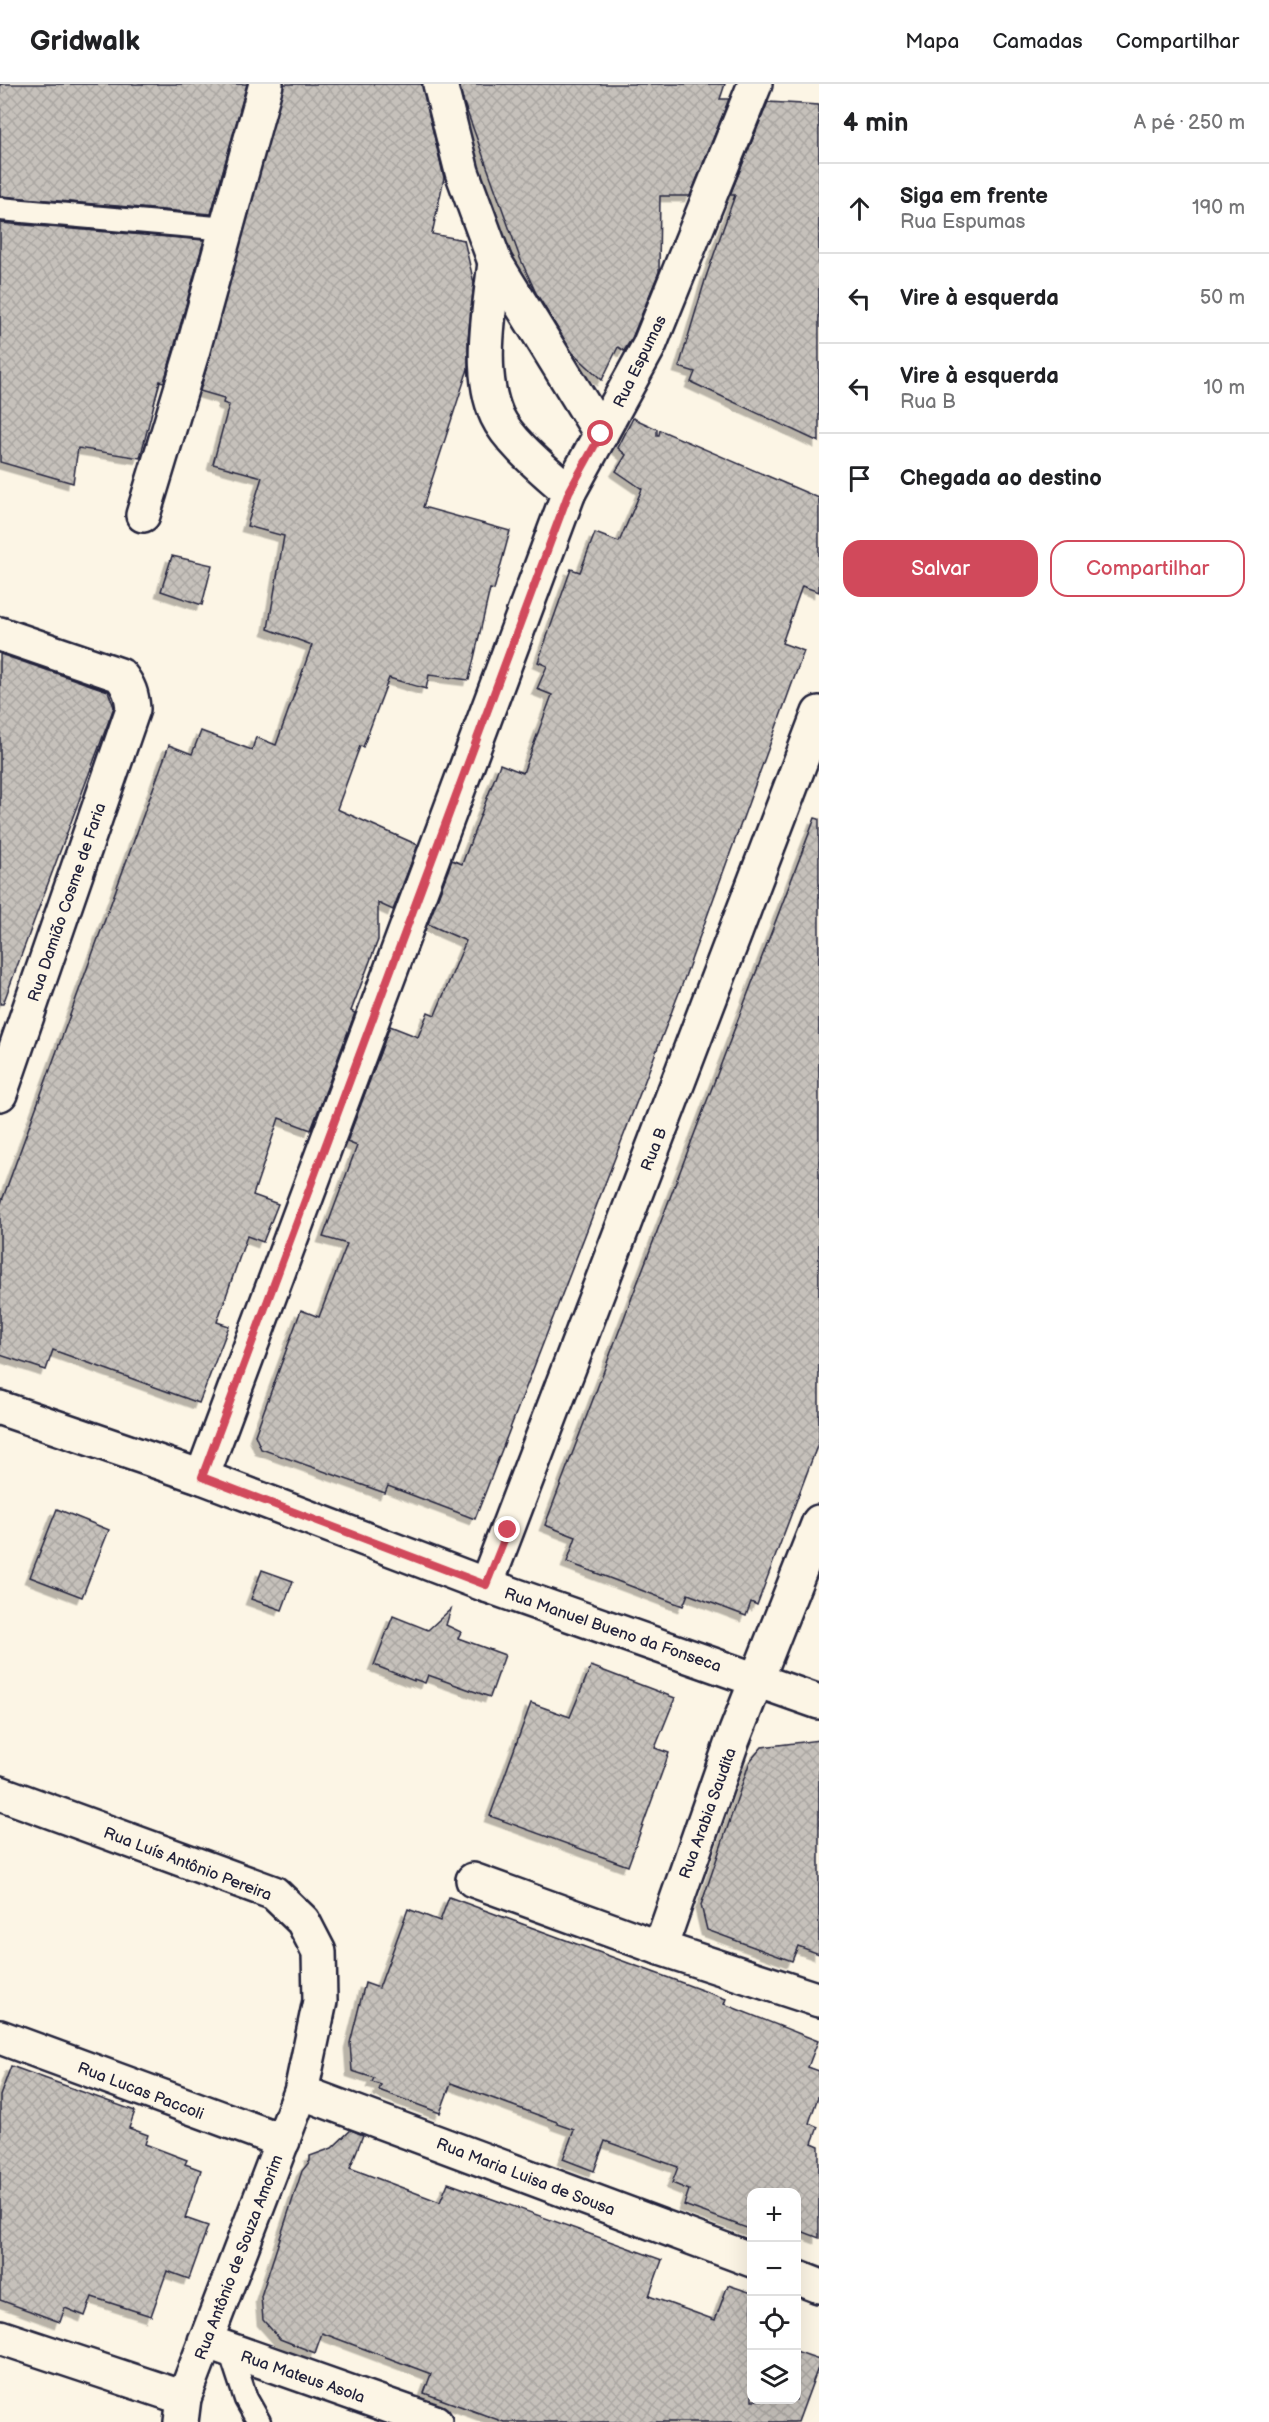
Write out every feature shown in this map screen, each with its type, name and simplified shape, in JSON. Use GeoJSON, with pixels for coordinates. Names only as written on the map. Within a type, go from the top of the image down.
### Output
{"type":"FeatureCollection","features":[{"type":"Feature","properties":{"kind":"street"},"geometry":{"type":"LineString","coordinates":[[144,515],[192,353],[266,84]]}},
{"type":"Feature","properties":{"kind":"street"},"geometry":{"type":"LineString","coordinates":[[441,84],[462,172],[495,262],[601,434]]}},
{"type":"Feature","properties":{"kind":"street","name":"Rua Espumas"},"geometry":{"type":"LineString","coordinates":[[202,1477],[569,492],[649,346],[755,84]]}},
{"type":"Feature","properties":{"kind":"street"},"geometry":{"type":"LineString","coordinates":[[495,262],[487,340],[489,388],[497,417],[519,446],[569,492]]}},
{"type":"Feature","properties":{"kind":"street","name":"Rua Damião Cosme de Faria"},"geometry":{"type":"LineString","coordinates":[[0,634],[120,675],[128,685],[133,709],[0,1094]]}},
{"type":"Feature","properties":{"kind":"street","name":"Rua B"},"geometry":{"type":"LineString","coordinates":[[486,1585],[819,713]]}},
{"type":"Feature","properties":{"kind":"street","name":"Rua Manuel Bueno da Fonseca"},"geometry":{"type":"LineString","coordinates":[[0,1408],[202,1477],[486,1585],[819,1702]]}},
{"type":"Feature","properties":{"kind":"street","name":"Rua Arabia Saudita"},"geometry":{"type":"LineString","coordinates":[[660,1948],[756,1679],[819,1522]]}},
{"type":"Feature","properties":{"kind":"street","name":"Rua Luís Antônio Pereira"},"geometry":{"type":"LineString","coordinates":[[0,1792],[274,1893],[303,1920],[319,1952],[320,2001],[301,2092]]}},
{"type":"Feature","properties":{"kind":"street"},"geometry":{"type":"LineString","coordinates":[[473,1880],[660,1948],[819,2000]]}},
{"type":"Feature","properties":{"kind":"street","name":"Rua Lucas Paccoli"},"geometry":{"type":"LineString","coordinates":[[0,2037],[283,2141]]}},
{"type":"Feature","properties":{"kind":"street","name":"Rua Antônio de Souza Amorim"},"geometry":{"type":"LineString","coordinates":[[182,2410],[218,2346],[283,2141],[301,2092]]}},
{"type":"Feature","properties":{"kind":"street","name":"Rua Maria Luisa de Sousa"},"geometry":{"type":"LineString","coordinates":[[301,2092],[747,2258]]}},
{"type":"Feature","properties":{"kind":"street"},"geometry":{"type":"LineString","coordinates":[[801,2279],[819,2286]]}},
{"type":"Feature","properties":{"kind":"street"},"geometry":{"type":"LineString","coordinates":[[0,2337],[182,2410]]}},
{"type":"Feature","properties":{"kind":"street","name":"Rua Mateus Asola"},"geometry":{"type":"LineString","coordinates":[[218,2346],[435,2422]]}},
{"type":"Feature","properties":{"kind":"lane"},"geometry":{"type":"LineString","coordinates":[[0,208],[226,229]]}},
{"type":"Feature","properties":{"kind":"lane"},"geometry":{"type":"LineString","coordinates":[[218,2346],[259,2422]]}},
{"type":"Feature","properties":{"kind":"building"},"geometry":{"type":"Polygon","coordinates":[[[0,84],[247,84],[211,214],[0,196],[0,84]]]}},
{"type":"Feature","properties":{"kind":"building"},"geometry":{"type":"Polygon","coordinates":[[[284,84],[422,84],[444,178],[432,234],[464,240],[474,283],[468,338],[468,369],[423,507],[510,531],[494,590],[490,589],[469,680],[429,675],[426,689],[389,678],[363,747],[360,746],[337,809],[418,845],[393,910],[378,903],[378,940],[351,1011],[355,1013],[311,1130],[279,1118],[253,1195],[278,1204],[263,1242],[247,1236],[217,1322],[229,1326],[199,1403],[53,1350],[46,1370],[0,1355],[0,1206],[169,745],[192,754],[201,731],[252,750],[256,737],[276,745],[312,645],[268,629],[284,536],[247,526],[262,477],[213,464],[229,405],[223,403],[224,398],[200,391],[284,84]]]}},
{"type":"Feature","properties":{"kind":"building"},"geometry":{"type":"Polygon","coordinates":[[[459,84],[725,84],[720,99],[729,99],[690,196],[660,196],[659,272],[632,338],[624,351],[618,347],[602,380],[572,352],[536,293],[520,258],[459,84]]]}},
{"type":"Feature","properties":{"kind":"building"},"geometry":{"type":"Polygon","coordinates":[[[768,102],[819,105],[819,442],[691,382],[695,372],[679,367],[706,277],[735,195],[730,195],[768,102]]]}},
{"type":"Feature","properties":{"kind":"building"},"geometry":{"type":"Polygon","coordinates":[[[0,223],[204,240],[164,382],[160,381],[140,458],[78,448],[73,483],[0,462],[0,223]]]}},
{"type":"Feature","properties":{"kind":"building"},"geometry":{"type":"Polygon","coordinates":[[[633,418],[657,429],[657,435],[660,430],[819,498],[819,592],[802,586],[782,643],[804,651],[682,985],[475,1519],[388,1486],[385,1493],[261,1449],[255,1435],[301,1310],[319,1317],[347,1244],[323,1237],[357,1146],[347,1142],[390,1026],[418,1037],[428,1012],[435,1015],[466,941],[428,924],[452,860],[462,864],[500,764],[523,773],[552,695],[537,689],[547,666],[538,662],[571,569],[580,572],[595,533],[619,542],[642,489],[616,471],[626,455],[618,448],[633,418]]]}},
{"type":"Feature","properties":{"kind":"building"},"geometry":{"type":"Polygon","coordinates":[[[172,556],[212,565],[202,605],[161,591],[172,556]]]}},
{"type":"Feature","properties":{"kind":"building"},"geometry":{"type":"Polygon","coordinates":[[[0,654],[108,691],[114,707],[3,1004],[0,1004],[0,654]]]}},
{"type":"Feature","properties":{"kind":"building"},"geometry":{"type":"Polygon","coordinates":[[[815,818],[819,819],[819,1441],[757,1605],[751,1602],[746,1616],[688,1594],[683,1606],[567,1562],[576,1537],[545,1525],[815,818]]]}},
{"type":"Feature","properties":{"kind":"building"},"geometry":{"type":"Polygon","coordinates":[[[57,1509],[109,1530],[82,1597],[30,1577],[57,1509]]]}},
{"type":"Feature","properties":{"kind":"building"},"geometry":{"type":"Polygon","coordinates":[[[262,1570],[293,1581],[282,1610],[251,1599],[262,1570]]]}},
{"type":"Feature","properties":{"kind":"building"},"geometry":{"type":"Polygon","coordinates":[[[451,1609],[446,1625],[461,1632],[458,1638],[505,1655],[490,1697],[428,1675],[425,1683],[414,1679],[414,1681],[374,1665],[393,1616],[428,1630],[451,1609]]]}},
{"type":"Feature","properties":{"kind":"building"},"geometry":{"type":"Polygon","coordinates":[[[591,1666],[675,1698],[655,1748],[669,1753],[628,1866],[490,1816],[531,1703],[570,1717],[591,1666]]]}},
{"type":"Feature","properties":{"kind":"building"},"geometry":{"type":"Polygon","coordinates":[[[819,1740],[819,1954],[798,1946],[792,1961],[707,1930],[701,1905],[750,1761],[762,1747],[819,1740]]]}},
{"type":"Feature","properties":{"kind":"building"},"geometry":{"type":"Polygon","coordinates":[[[449,1897],[726,1999],[724,2004],[818,2041],[808,2067],[819,2071],[819,2094],[809,2123],[818,2127],[812,2143],[819,2146],[819,2238],[801,2231],[801,2188],[747,2188],[747,2228],[684,2205],[689,2190],[672,2183],[678,2167],[605,2141],[594,2171],[563,2159],[574,2130],[557,2124],[557,2122],[451,2083],[440,2113],[379,2090],[381,2085],[372,2082],[374,2078],[352,2071],[350,2043],[365,1983],[379,1988],[408,1909],[440,1921],[449,1897]]]}},
{"type":"Feature","properties":{"kind":"building"},"geometry":{"type":"Polygon","coordinates":[[[11,2066],[135,2111],[129,2128],[148,2135],[145,2144],[187,2160],[185,2164],[201,2170],[185,2218],[208,2226],[189,2279],[167,2271],[151,2316],[92,2297],[85,2316],[65,2308],[60,2322],[0,2300],[0,2096],[11,2066]]]}},
{"type":"Feature","properties":{"kind":"building"},"geometry":{"type":"Polygon","coordinates":[[[351,2130],[363,2135],[350,2168],[440,2202],[448,2183],[662,2260],[649,2296],[715,2320],[728,2285],[747,2291],[747,2404],[801,2404],[801,2353],[819,2359],[819,2365],[798,2422],[504,2422],[424,2393],[431,2374],[322,2333],[315,2353],[280,2339],[263,2320],[261,2296],[302,2171],[310,2161],[310,2156],[332,2148],[351,2130]]]}},
{"type":"Feature","properties":{"kind":"route"},"geometry":{"type":"LineString","coordinates":[[508,1530],[486,1585],[202,1477],[569,492],[601,434]]}}]}
